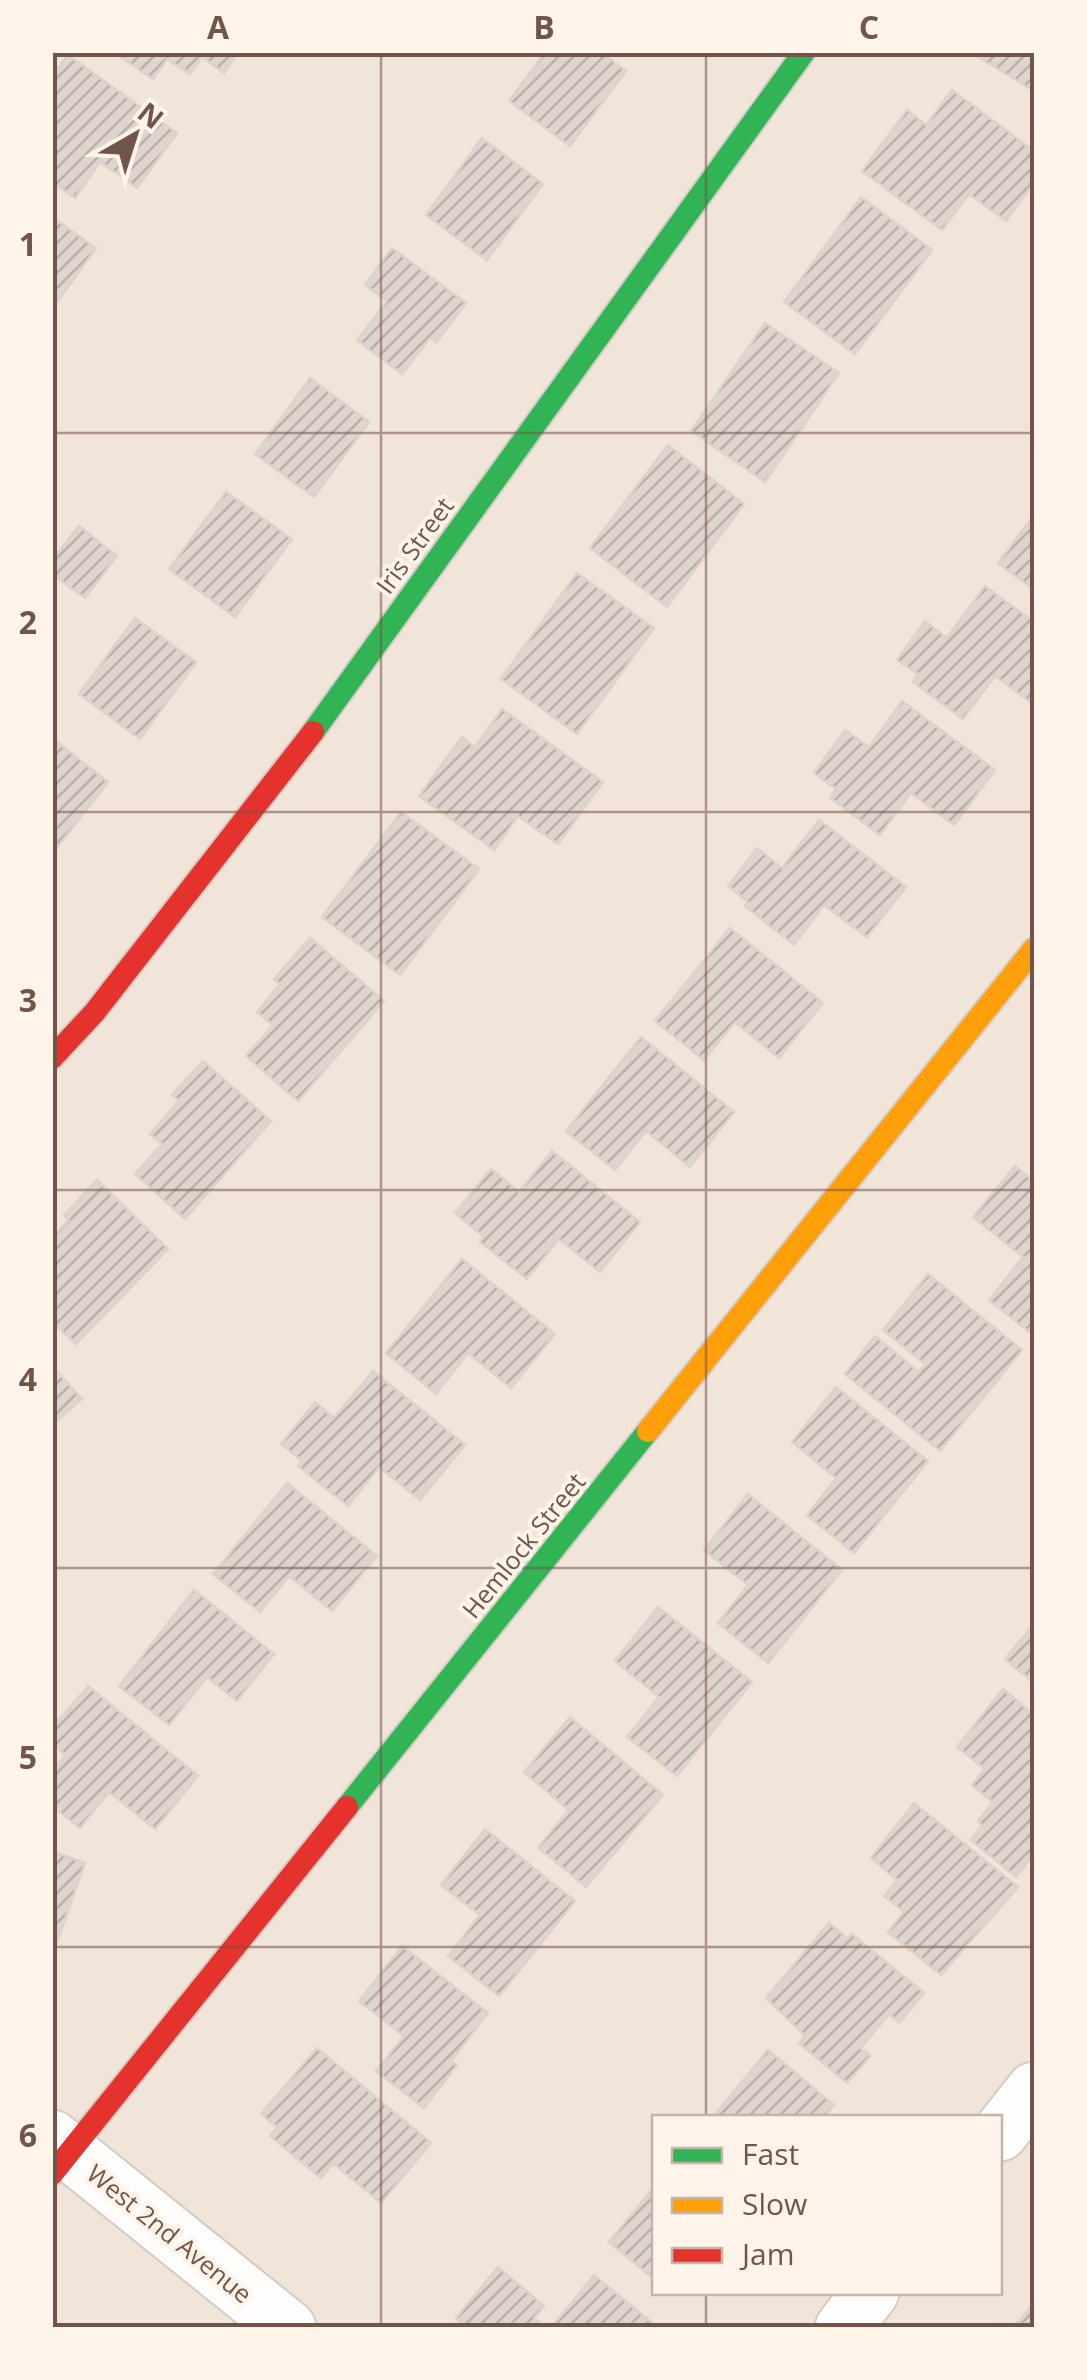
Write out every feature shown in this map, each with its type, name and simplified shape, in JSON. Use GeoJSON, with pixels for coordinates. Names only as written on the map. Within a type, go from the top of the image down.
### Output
{"type":"FeatureCollection","features":[{"type":"Feature","properties":{"kind":"street","name":"Iris Street"},"geometry":{"type":"LineString","coordinates":[[52,1058],[94,1012],[284,772],[804,52]]}},
{"type":"Feature","properties":{"kind":"street","name":"Hemlock Street"},"geometry":{"type":"LineString","coordinates":[[58,2154],[1034,949]]}},
{"type":"Feature","properties":{"kind":"street"},"geometry":{"type":"LineString","coordinates":[[1002,2130],[1034,2090]]}},
{"type":"Feature","properties":{"kind":"street","name":"West 2nd Avenue"},"geometry":{"type":"LineString","coordinates":[[58,2154],[288,2328]]}},
{"type":"Feature","properties":{"kind":"street"},"geometry":{"type":"LineString","coordinates":[[842,2328],[869,2295]]}},
{"type":"Feature","properties":{"kind":"shaded area"},"geometry":{"type":"Polygon","coordinates":[[[52,53],[1034,53],[1034,2327],[53,2327],[52,53]]]}},
{"type":"Feature","properties":{"kind":"building"},"geometry":{"type":"Polygon","coordinates":[[[113,52],[238,52],[224,73],[202,57],[190,74],[167,59],[153,79],[113,52]]]}},
{"type":"Feature","properties":{"kind":"building"},"geometry":{"type":"Polygon","coordinates":[[[545,52],[601,52],[626,71],[570,146],[509,101],[545,52]]]}},
{"type":"Feature","properties":{"kind":"building"},"geometry":{"type":"Polygon","coordinates":[[[970,52],[1034,52],[1034,91],[970,52]]]}},
{"type":"Feature","properties":{"kind":"building"},"geometry":{"type":"Polygon","coordinates":[[[68,55],[177,133],[137,188],[100,162],[75,198],[52,182],[52,76],[68,55]]]}},
{"type":"Feature","properties":{"kind":"building"},"geometry":{"type":"Polygon","coordinates":[[[952,90],[1034,151],[1034,182],[1006,221],[969,194],[942,230],[862,171],[907,110],[926,125],[952,90]]]}},
{"type":"Feature","properties":{"kind":"building"},"geometry":{"type":"Polygon","coordinates":[[[482,138],[543,184],[487,260],[426,215],[482,138]]]}},
{"type":"Feature","properties":{"kind":"building"},"geometry":{"type":"Polygon","coordinates":[[[861,197],[932,250],[855,354],[784,302],[861,197]]]}},
{"type":"Feature","properties":{"kind":"building"},"geometry":{"type":"Polygon","coordinates":[[[52,217],[96,248],[56,304],[52,302],[52,217]]]}},
{"type":"Feature","properties":{"kind":"building"},"geometry":{"type":"Polygon","coordinates":[[[392,248],[466,303],[436,343],[430,338],[402,374],[357,340],[387,301],[365,285],[392,248]]]}},
{"type":"Feature","properties":{"kind":"building"},"geometry":{"type":"Polygon","coordinates":[[[765,323],[839,373],[765,482],[691,431],[765,323]]]}},
{"type":"Feature","properties":{"kind":"building"},"geometry":{"type":"Polygon","coordinates":[[[310,378],[369,422],[314,497],[255,454],[310,378]]]}},
{"type":"Feature","properties":{"kind":"building"},"geometry":{"type":"Polygon","coordinates":[[[668,445],[744,504],[667,607],[590,548],[668,445]]]}},
{"type":"Feature","properties":{"kind":"building"},"geometry":{"type":"Polygon","coordinates":[[[226,492],[292,539],[235,617],[169,569],[226,492]]]}},
{"type":"Feature","properties":{"kind":"building"},"geometry":{"type":"Polygon","coordinates":[[[1034,515],[1034,590],[998,563],[1034,515]]]}},
{"type":"Feature","properties":{"kind":"building"},"geometry":{"type":"Polygon","coordinates":[[[79,526],[117,556],[85,598],[52,574],[52,560],[79,526]]]}},
{"type":"Feature","properties":{"kind":"building"},"geometry":{"type":"Polygon","coordinates":[[[577,573],[654,628],[577,734],[501,679],[577,573]]]}},
{"type":"Feature","properties":{"kind":"building"},"geometry":{"type":"Polygon","coordinates":[[[985,586],[1034,622],[1034,705],[995,676],[963,719],[913,682],[918,674],[897,660],[925,621],[947,638],[985,586]]]}},
{"type":"Feature","properties":{"kind":"building"},"geometry":{"type":"Polygon","coordinates":[[[135,618],[196,662],[140,739],[79,694],[135,618]]]}},
{"type":"Feature","properties":{"kind":"building"},"geometry":{"type":"Polygon","coordinates":[[[902,701],[995,770],[954,825],[911,793],[880,835],[830,798],[836,789],[814,773],[845,730],[869,747],[902,701]]]}},
{"type":"Feature","properties":{"kind":"building"},"geometry":{"type":"Polygon","coordinates":[[[502,709],[603,782],[558,844],[518,816],[494,850],[419,796],[462,737],[475,747],[502,709]]]}},
{"type":"Feature","properties":{"kind":"building"},"geometry":{"type":"Polygon","coordinates":[[[52,738],[108,782],[52,854],[52,738]]]}},
{"type":"Feature","properties":{"kind":"building"},"geometry":{"type":"Polygon","coordinates":[[[401,812],[479,869],[400,975],[322,917],[401,812]]]}},
{"type":"Feature","properties":{"kind":"building"},"geometry":{"type":"Polygon","coordinates":[[[819,820],[906,887],[867,937],[824,905],[794,945],[745,906],[748,902],[728,886],[757,848],[782,868],[819,820]]]}},
{"type":"Feature","properties":{"kind":"building"},"geometry":{"type":"Polygon","coordinates":[[[730,928],[823,1003],[779,1058],[735,1022],[704,1060],[655,1021],[730,928]]]}},
{"type":"Feature","properties":{"kind":"building"},"geometry":{"type":"Polygon","coordinates":[[[310,938],[384,1001],[298,1101],[246,1056],[273,1025],[257,1012],[280,984],[274,979],[310,938]]]}},
{"type":"Feature","properties":{"kind":"building"},"geometry":{"type":"Polygon","coordinates":[[[641,1037],[734,1112],[690,1167],[646,1131],[615,1170],[566,1131],[641,1037]]]}},
{"type":"Feature","properties":{"kind":"building"},"geometry":{"type":"Polygon","coordinates":[[[203,1061],[271,1121],[185,1219],[135,1174],[162,1144],[150,1134],[179,1101],[172,1095],[203,1061]]]}},
{"type":"Feature","properties":{"kind":"building"},"geometry":{"type":"Polygon","coordinates":[[[552,1151],[640,1222],[600,1272],[559,1239],[527,1279],[480,1242],[484,1237],[455,1213],[491,1169],[519,1192],[552,1151]]]}},
{"type":"Feature","properties":{"kind":"building"},"geometry":{"type":"Polygon","coordinates":[[[1015,1166],[1034,1181],[1034,1336],[989,1300],[1023,1257],[973,1217],[1015,1166]]]}},
{"type":"Feature","properties":{"kind":"building"},"geometry":{"type":"Polygon","coordinates":[[[97,1180],[168,1249],[76,1344],[52,1322],[52,1237],[69,1220],[64,1215],[97,1180]]]}},
{"type":"Feature","properties":{"kind":"building"},"geometry":{"type":"Polygon","coordinates":[[[462,1259],[555,1334],[511,1388],[468,1353],[436,1394],[386,1353],[462,1259]]]}},
{"type":"Feature","properties":{"kind":"building"},"geometry":{"type":"Polygon","coordinates":[[[928,1274],[1022,1350],[940,1451],[845,1374],[875,1336],[919,1372],[925,1364],[883,1330],[928,1274]]]}},
{"type":"Feature","properties":{"kind":"building"},"geometry":{"type":"Polygon","coordinates":[[[52,1366],[82,1399],[52,1425],[52,1366]]]}},
{"type":"Feature","properties":{"kind":"building"},"geometry":{"type":"Polygon","coordinates":[[[373,1371],[465,1445],[420,1500],[379,1467],[348,1506],[298,1466],[302,1461],[281,1444],[315,1402],[334,1418],[373,1371]]]}},
{"type":"Feature","properties":{"kind":"building"},"geometry":{"type":"Polygon","coordinates":[[[836,1387],[928,1461],[854,1553],[807,1515],[836,1478],[792,1442],[836,1387]]]}},
{"type":"Feature","properties":{"kind":"building"},"geometry":{"type":"Polygon","coordinates":[[[287,1483],[377,1556],[332,1611],[289,1576],[260,1612],[213,1574],[287,1483]]]}},
{"type":"Feature","properties":{"kind":"building"},"geometry":{"type":"Polygon","coordinates":[[[748,1494],[842,1570],[768,1663],[718,1623],[748,1585],[704,1550],[748,1494]]]}},
{"type":"Feature","properties":{"kind":"building"},"geometry":{"type":"Polygon","coordinates":[[[194,1590],[274,1654],[237,1701],[207,1677],[169,1725],[119,1686],[194,1590]]]}},
{"type":"Feature","properties":{"kind":"building"},"geometry":{"type":"Polygon","coordinates":[[[658,1607],[752,1682],[677,1776],[627,1737],[659,1697],[615,1661],[658,1607]]]}},
{"type":"Feature","properties":{"kind":"building"},"geometry":{"type":"Polygon","coordinates":[[[1034,1624],[1034,1683],[1005,1659],[1034,1624]]]}},
{"type":"Feature","properties":{"kind":"building"},"geometry":{"type":"Polygon","coordinates":[[[88,1686],[198,1776],[155,1829],[109,1792],[80,1828],[52,1806],[52,1771],[66,1755],[52,1744],[52,1728],[88,1686]]]}},
{"type":"Feature","properties":{"kind":"building"},"geometry":{"type":"Polygon","coordinates":[[[1003,1689],[1034,1715],[1034,1854],[1016,1877],[971,1840],[982,1825],[978,1821],[993,1802],[972,1785],[985,1769],[957,1747],[1003,1689]]]}},
{"type":"Feature","properties":{"kind":"building"},"geometry":{"type":"Polygon","coordinates":[[[570,1717],[663,1795],[586,1887],[538,1847],[569,1810],[524,1772],[570,1717]]]}},
{"type":"Feature","properties":{"kind":"building"},"geometry":{"type":"Polygon","coordinates":[[[914,1803],[1018,1887],[941,1975],[888,1932],[904,1912],[884,1896],[897,1880],[871,1858],[914,1803]]]}},
{"type":"Feature","properties":{"kind":"building"},"geometry":{"type":"Polygon","coordinates":[[[485,1829],[575,1901],[499,1996],[448,1956],[480,1915],[441,1885],[485,1829]]]}},
{"type":"Feature","properties":{"kind":"building"},"geometry":{"type":"Polygon","coordinates":[[[52,1851],[85,1863],[57,1942],[52,1940],[52,1851]]]}},
{"type":"Feature","properties":{"kind":"building"},"geometry":{"type":"Polygon","coordinates":[[[829,1923],[848,1939],[852,1934],[924,1993],[899,2023],[889,2014],[861,2048],[870,2056],[847,2083],[799,2043],[805,2036],[766,1998],[829,1923]]]}},
{"type":"Feature","properties":{"kind":"building"},"geometry":{"type":"Polygon","coordinates":[[[402,1946],[488,2013],[451,2061],[457,2065],[424,2108],[376,2071],[404,2036],[359,2001],[402,1946]]]}},
{"type":"Feature","properties":{"kind":"building"},"geometry":{"type":"Polygon","coordinates":[[[317,2048],[431,2143],[381,2203],[333,2163],[321,2178],[270,2136],[277,2127],[261,2114],[317,2048]]]}},
{"type":"Feature","properties":{"kind":"building"},"geometry":{"type":"Polygon","coordinates":[[[768,2050],[834,2105],[826,2115],[714,2115],[768,2050]]]}},
{"type":"Feature","properties":{"kind":"building"},"geometry":{"type":"Polygon","coordinates":[[[652,2189],[652,2277],[609,2242],[652,2189]]]}},
{"type":"Feature","properties":{"kind":"building"},"geometry":{"type":"Polygon","coordinates":[[[498,2267],[544,2306],[534,2318],[545,2328],[468,2328],[456,2318],[498,2267]]]}},
{"type":"Feature","properties":{"kind":"building"},"geometry":{"type":"Polygon","coordinates":[[[594,2275],[655,2325],[551,2328],[594,2275]]]}},
{"type":"Feature","properties":{"kind":"building"},"geometry":{"type":"Polygon","coordinates":[[[1034,2303],[1034,2328],[1013,2328],[1034,2303]]]}},
{"type":"Feature","properties":{"kind":"traffic: fast"},"geometry":{"type":"LineString","coordinates":[[313,732],[804,52]]}},
{"type":"Feature","properties":{"kind":"traffic: fast"},"geometry":{"type":"LineString","coordinates":[[347,1807],[648,1431]]}},
{"type":"Feature","properties":{"kind":"traffic: slow"},"geometry":{"type":"LineString","coordinates":[[648,1431],[1034,949]]}},
{"type":"Feature","properties":{"kind":"traffic: jam"},"geometry":{"type":"LineString","coordinates":[[52,1058],[94,1013],[313,732]]}},
{"type":"Feature","properties":{"kind":"traffic: jam"},"geometry":{"type":"LineString","coordinates":[[52,2174],[347,1807]]}}]}
